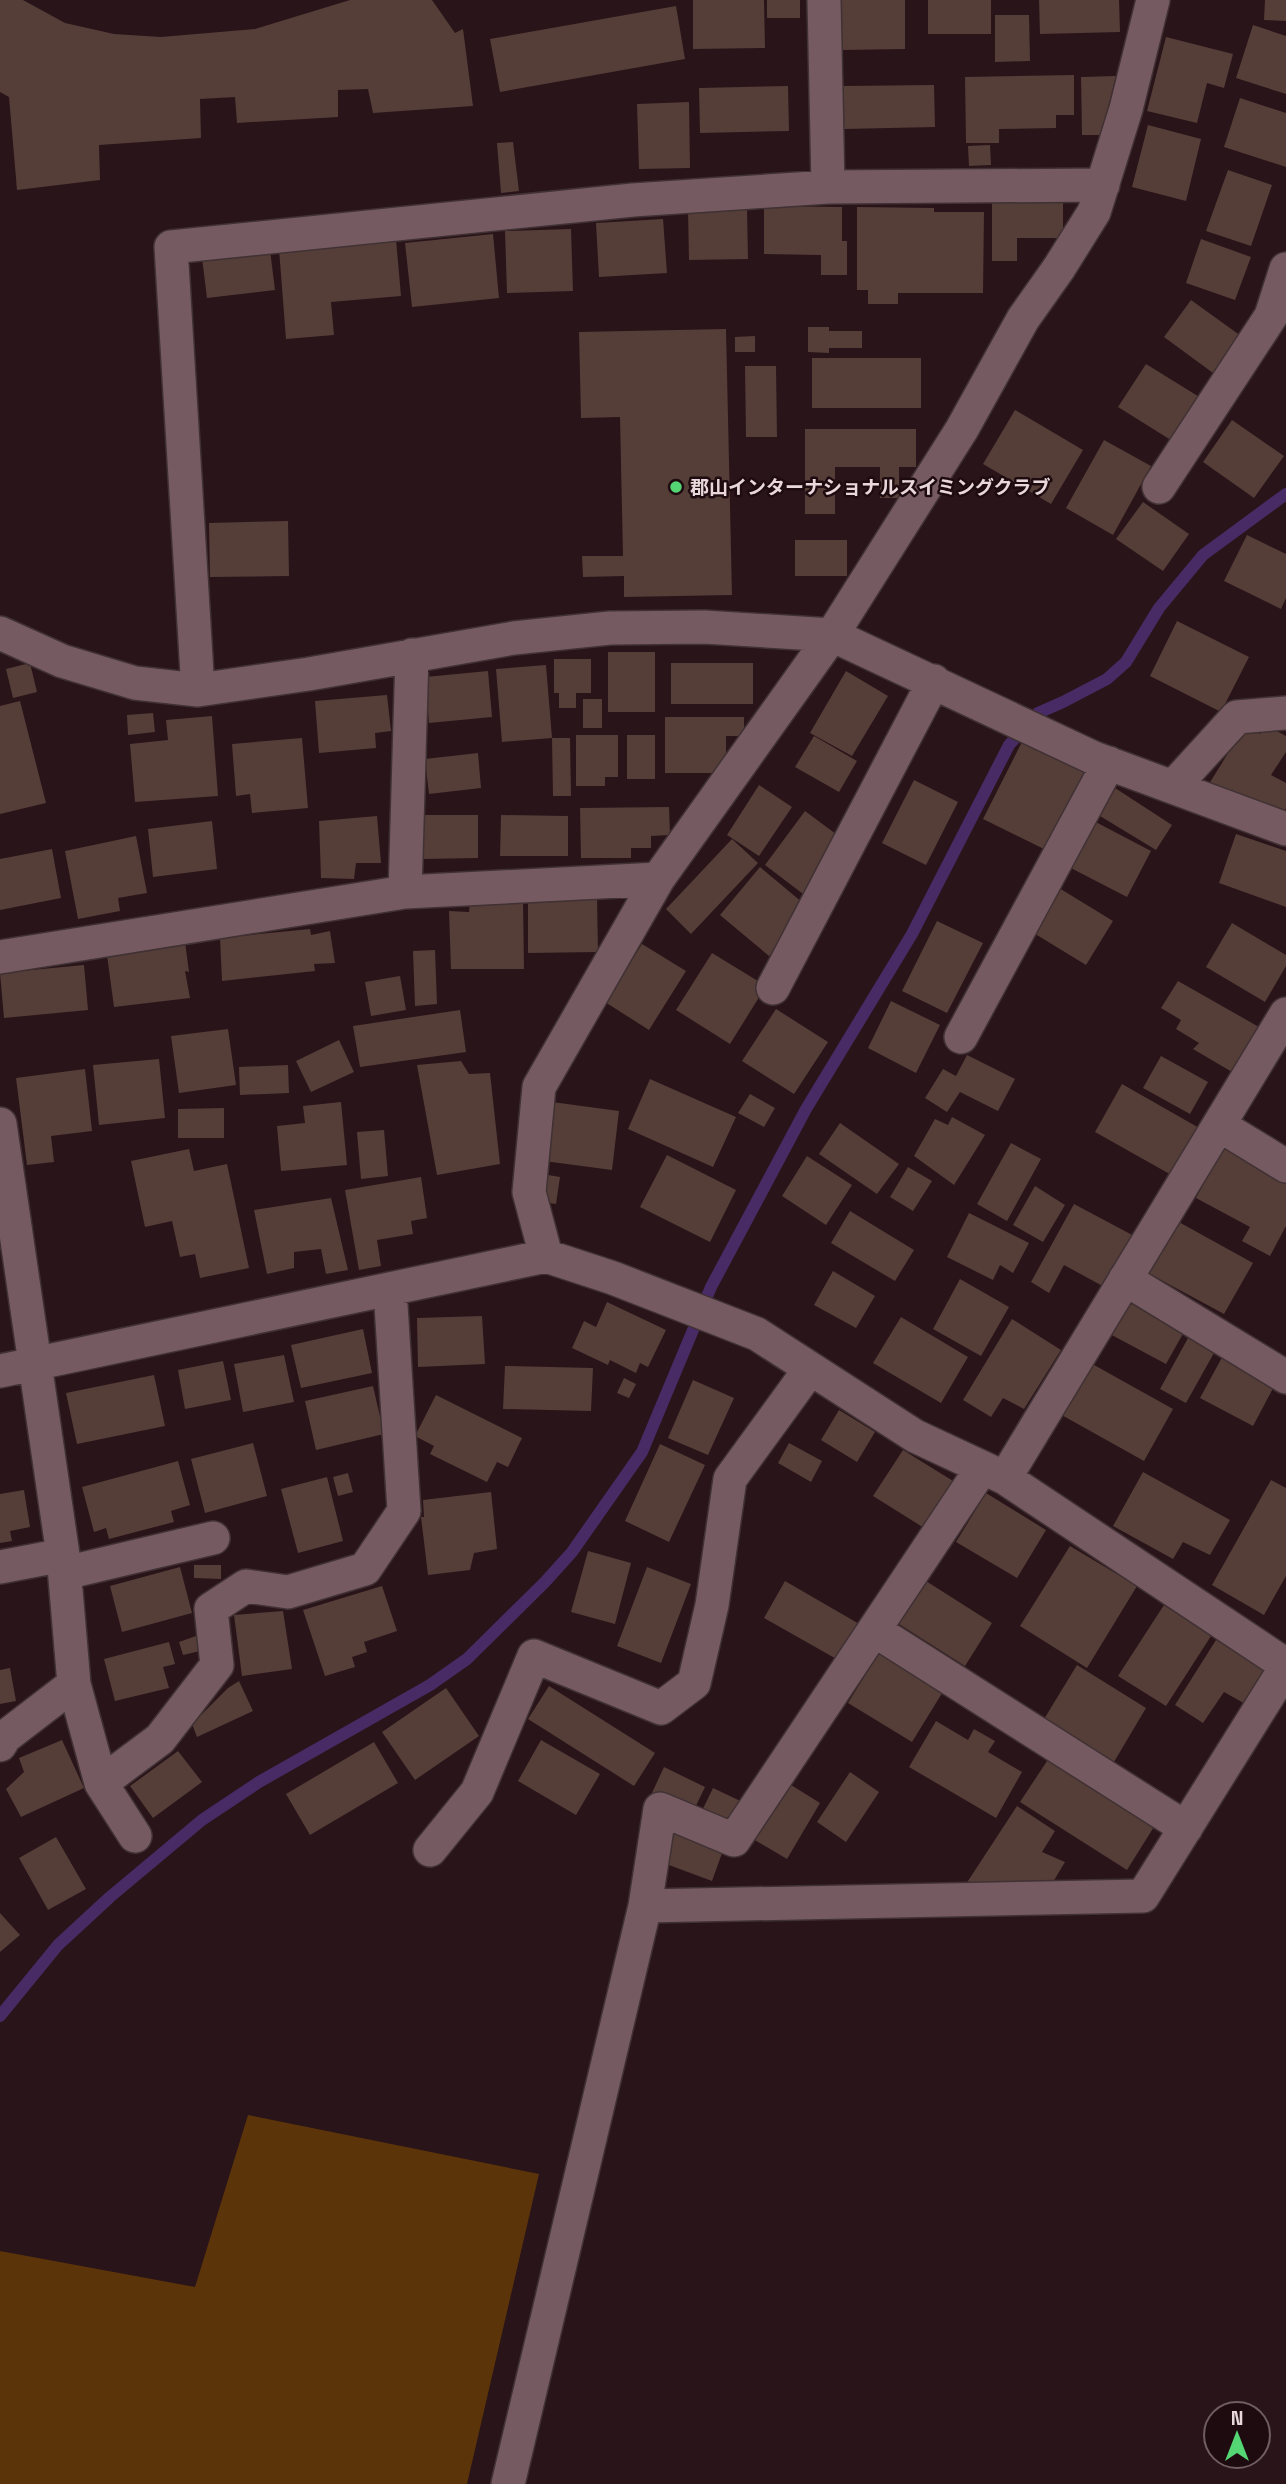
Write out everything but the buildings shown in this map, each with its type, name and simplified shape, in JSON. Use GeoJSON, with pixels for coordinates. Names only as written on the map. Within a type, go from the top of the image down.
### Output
{"type":"FeatureCollection","features":[{"type":"Feature","properties":{"kind":"street"},"geometry":{"type":"LineString","coordinates":[[824,0],[828,187]]}},
{"type":"Feature","properties":{"kind":"street"},"geometry":{"type":"LineString","coordinates":[[546,1256],[529,1192],[539,1087],[658,879],[832,635],[962,429],[1023,319],[1094,212],[1126,109],[1153,0]]}},
{"type":"Feature","properties":{"kind":"street"},"geometry":{"type":"LineString","coordinates":[[198,690],[171,247],[633,200],[828,187],[1103,185]]}},
{"type":"Feature","properties":{"kind":"street"},"geometry":{"type":"LineString","coordinates":[[1159,486],[1271,316],[1286,269]]}},
{"type":"Feature","properties":{"kind":"street"},"geometry":{"type":"LineString","coordinates":[[0,634],[62,661],[122,679],[198,690],[309,674],[514,638],[610,628],[704,627],[832,635],[1110,764],[1286,829]]}},
{"type":"Feature","properties":{"kind":"street"},"geometry":{"type":"LineString","coordinates":[[405,892],[412,655]]}},
{"type":"Feature","properties":{"kind":"street"},"geometry":{"type":"LineString","coordinates":[[773,988],[934,681]]}},
{"type":"Feature","properties":{"kind":"street"},"geometry":{"type":"LineString","coordinates":[[1173,787],[1237,717],[1286,713]]}},
{"type":"Feature","properties":{"kind":"street"},"geometry":{"type":"LineString","coordinates":[[961,1037],[1110,764]]}},
{"type":"Feature","properties":{"kind":"street"},"geometry":{"type":"LineString","coordinates":[[0,957],[405,892],[658,879]]}},
{"type":"Feature","properties":{"kind":"street"},"geometry":{"type":"LineString","coordinates":[[508,2484],[645,1906],[660,1809],[734,1840],[874,1630],[993,1473],[1125,1279],[1286,1014]]}},
{"type":"Feature","properties":{"kind":"street"},"geometry":{"type":"LineString","coordinates":[[0,1125],[64,1564],[74,1684],[102,1783],[135,1836]]}},
{"type":"Feature","properties":{"kind":"street"},"geometry":{"type":"LineString","coordinates":[[1219,1125],[1286,1166]]}},
{"type":"Feature","properties":{"kind":"street"},"geometry":{"type":"LineString","coordinates":[[0,1371],[546,1256],[757,1334],[915,1436],[993,1473],[1286,1666],[1143,1896],[645,1906]]}},
{"type":"Feature","properties":{"kind":"street"},"geometry":{"type":"LineString","coordinates":[[1125,1279],[1286,1377]]}},
{"type":"Feature","properties":{"kind":"street"},"geometry":{"type":"LineString","coordinates":[[102,1783],[160,1739],[217,1665],[211,1609],[246,1586],[288,1592],[365,1569],[404,1511],[390,1289]]}},
{"type":"Feature","properties":{"kind":"street"},"geometry":{"type":"LineString","coordinates":[[430,1850],[477,1791],[534,1656],[661,1708],[694,1683],[712,1605],[730,1479],[810,1369]]}},
{"type":"Feature","properties":{"kind":"street"},"geometry":{"type":"LineString","coordinates":[[0,1567],[64,1564],[213,1538]]}},
{"type":"Feature","properties":{"kind":"street"},"geometry":{"type":"LineString","coordinates":[[874,1630],[1186,1828]]}},
{"type":"Feature","properties":{"kind":"street"},"geometry":{"type":"LineString","coordinates":[[0,1745],[5,1737],[74,1684]]}},
{"type":"Feature","properties":{"kind":"shaded area"},"geometry":{"type":"Polygon","coordinates":[[[248,2115],[539,2174],[467,2484],[0,2484],[0,2251],[195,2287],[248,2115]]]}},
{"type":"Feature","properties":{"kind":"waterway"},"geometry":{"type":"LineString","coordinates":[[0,2016],[58,1945],[110,1897],[202,1820],[259,1782],[430,1685],[467,1659],[572,1552],[642,1452],[711,1287],[806,1109],[912,934],[1009,745],[1038,713],[1107,679],[1126,662],[1159,608],[1203,555],[1286,494]]}},
{"type":"Feature","properties":{"kind":"place","name":"郡山インターナショナルスイミングクラブ"},"geometry":{"type":"Point","coordinates":[676,487]}}]}
